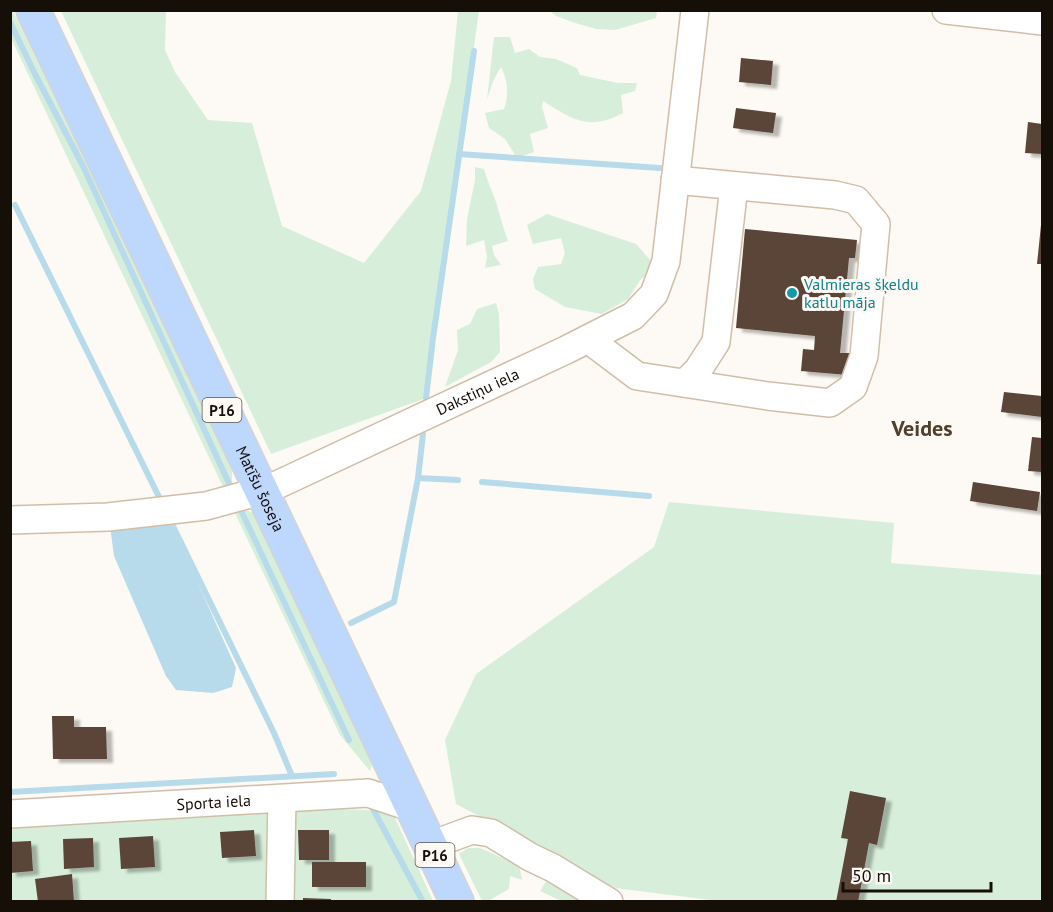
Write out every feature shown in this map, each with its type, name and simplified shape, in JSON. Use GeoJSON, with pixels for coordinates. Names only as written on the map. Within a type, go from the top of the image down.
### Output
{"type":"FeatureCollection","features":[{"type":"Feature","properties":{"kind":"main road","name":"Matīšu šoseja"},"geometry":{"type":"LineString","coordinates":[[33,10],[457,902]]}},
{"type":"Feature","properties":{"kind":"street","name":"Dakstiņu iela"},"geometry":{"type":"LineString","coordinates":[[10,520],[108,517],[206,506],[261,491],[633,316],[654,294],[666,261],[695,10]]}},
{"type":"Feature","properties":{"kind":"street"},"geometry":{"type":"LineString","coordinates":[[946,10],[1042,21]]}},
{"type":"Feature","properties":{"kind":"street"},"geometry":{"type":"LineString","coordinates":[[588,339],[638,376],[830,403],[853,387],[864,356],[876,224],[856,200],[835,195],[675,180]]}},
{"type":"Feature","properties":{"kind":"street"},"geometry":{"type":"LineString","coordinates":[[685,383],[698,370],[716,342],[734,186]]}},
{"type":"Feature","properties":{"kind":"street","name":"Sporta iela"},"geometry":{"type":"LineString","coordinates":[[10,814],[368,793],[413,808]]}},
{"type":"Feature","properties":{"kind":"street"},"geometry":{"type":"LineString","coordinates":[[280,902],[282,799]]}},
{"type":"Feature","properties":{"kind":"street"},"geometry":{"type":"LineString","coordinates":[[431,845],[472,830],[491,833],[609,902]]}},
{"type":"Feature","properties":{"kind":"green space"},"geometry":{"type":"Polygon","coordinates":[[[11,11],[230,459],[232,481],[224,489],[11,38],[11,11]]]}},
{"type":"Feature","properties":{"kind":"green space"},"geometry":{"type":"Polygon","coordinates":[[[61,11],[166,11],[165,50],[175,72],[208,120],[252,123],[282,226],[364,263],[421,191],[451,81],[458,11],[479,11],[426,398],[271,454],[61,11]]]}},
{"type":"Feature","properties":{"kind":"green space"},"geometry":{"type":"Polygon","coordinates":[[[550,11],[657,11],[656,18],[615,30],[596,29],[575,23],[556,16],[550,11]]]}},
{"type":"Feature","properties":{"kind":"green space"},"geometry":{"type":"Polygon","coordinates":[[[494,37],[510,37],[515,53],[529,49],[540,57],[556,59],[577,68],[580,75],[618,83],[637,83],[635,91],[621,95],[623,113],[591,122],[573,118],[543,101],[542,107],[548,128],[530,134],[534,152],[517,158],[505,139],[489,128],[485,113],[504,109],[507,98],[507,88],[501,67],[487,99],[494,37]]]}},
{"type":"Feature","properties":{"kind":"green space"},"geometry":{"type":"Polygon","coordinates":[[[475,167],[484,169],[508,241],[492,246],[494,255],[501,265],[485,268],[487,257],[484,240],[466,246],[467,219],[475,180],[475,167]]]}},
{"type":"Feature","properties":{"kind":"green space"},"geometry":{"type":"Polygon","coordinates":[[[547,214],[636,244],[651,261],[651,271],[641,279],[628,299],[602,314],[565,307],[535,289],[533,279],[538,267],[561,264],[565,253],[561,238],[533,244],[527,225],[547,214]]]}},
{"type":"Feature","properties":{"kind":"green space"},"geometry":{"type":"Polygon","coordinates":[[[496,303],[499,314],[500,352],[491,362],[445,387],[458,350],[457,330],[470,324],[477,309],[496,303]]]}},
{"type":"Feature","properties":{"kind":"green space"},"geometry":{"type":"Polygon","coordinates":[[[669,502],[894,523],[891,563],[1042,575],[1041,901],[726,902],[615,888],[456,804],[445,740],[476,674],[654,547],[669,502]]]}},
{"type":"Feature","properties":{"kind":"green space"},"geometry":{"type":"Polygon","coordinates":[[[245,510],[254,513],[369,753],[372,766],[370,771],[340,735],[235,513],[245,510]]]}},
{"type":"Feature","properties":{"kind":"green space"},"geometry":{"type":"Polygon","coordinates":[[[291,807],[392,811],[433,901],[11,902],[11,824],[291,807]]]}},
{"type":"Feature","properties":{"kind":"green space"},"geometry":{"type":"Polygon","coordinates":[[[468,848],[480,848],[512,862],[520,869],[522,880],[510,876],[509,889],[488,901],[482,901],[459,854],[468,848]]]}},
{"type":"Feature","properties":{"kind":"green space"},"geometry":{"type":"Polygon","coordinates":[[[547,880],[590,901],[561,901],[540,891],[547,880]]]}},
{"type":"Feature","properties":{"kind":"water"},"geometry":{"type":"Polygon","coordinates":[[[143,515],[172,526],[236,668],[232,687],[213,693],[176,690],[166,676],[114,556],[110,526],[143,515]]]}},
{"type":"Feature","properties":{"kind":"building"},"geometry":{"type":"Polygon","coordinates":[[[741,58],[773,61],[771,85],[739,82],[741,58]]]}},
{"type":"Feature","properties":{"kind":"building"},"geometry":{"type":"Polygon","coordinates":[[[736,108],[776,113],[773,133],[733,128],[736,108]]]}},
{"type":"Feature","properties":{"kind":"building"},"geometry":{"type":"Polygon","coordinates":[[[1028,122],[1042,124],[1042,154],[1025,153],[1028,122]]]}},
{"type":"Feature","properties":{"kind":"building"},"geometry":{"type":"Polygon","coordinates":[[[1041,225],[1042,264],[1037,264],[1041,225]]]}},
{"type":"Feature","properties":{"kind":"building","name":"Valmieras šķeldu katlu māja"},"geometry":{"type":"Polygon","coordinates":[[[745,229],[857,240],[855,258],[849,258],[840,353],[850,353],[848,375],[801,371],[803,349],[814,350],[815,336],[736,328],[745,229]]]}},
{"type":"Feature","properties":{"kind":"building"},"geometry":{"type":"Polygon","coordinates":[[[1004,392],[1042,396],[1042,417],[1001,412],[1004,392]]]}},
{"type":"Feature","properties":{"kind":"building"},"geometry":{"type":"Polygon","coordinates":[[[1032,437],[1042,438],[1042,472],[1028,471],[1032,437]]]}},
{"type":"Feature","properties":{"kind":"building"},"geometry":{"type":"Polygon","coordinates":[[[973,482],[1040,492],[1037,511],[970,501],[973,482]]]}},
{"type":"Feature","properties":{"kind":"building"},"geometry":{"type":"Polygon","coordinates":[[[52,716],[74,716],[74,727],[106,727],[107,759],[53,759],[52,716]]]}},
{"type":"Feature","properties":{"kind":"building"},"geometry":{"type":"Polygon","coordinates":[[[850,791],[886,798],[877,845],[869,843],[858,902],[836,902],[848,839],[841,838],[850,791]]]}},
{"type":"Feature","properties":{"kind":"building"},"geometry":{"type":"Polygon","coordinates":[[[254,830],[256,856],[222,858],[220,832],[254,830]]]}},
{"type":"Feature","properties":{"kind":"building"},"geometry":{"type":"Polygon","coordinates":[[[298,830],[329,830],[329,860],[299,860],[298,830]]]}},
{"type":"Feature","properties":{"kind":"building"},"geometry":{"type":"Polygon","coordinates":[[[153,836],[155,867],[121,869],[119,838],[153,836]]]}},
{"type":"Feature","properties":{"kind":"building"},"geometry":{"type":"Polygon","coordinates":[[[93,838],[94,867],[64,869],[63,839],[93,838]]]}},
{"type":"Feature","properties":{"kind":"building"},"geometry":{"type":"Polygon","coordinates":[[[31,841],[33,871],[10,873],[10,842],[31,841]]]}},
{"type":"Feature","properties":{"kind":"building"},"geometry":{"type":"Polygon","coordinates":[[[312,862],[366,862],[366,887],[312,887],[312,862]]]}},
{"type":"Feature","properties":{"kind":"building"},"geometry":{"type":"Polygon","coordinates":[[[72,874],[74,902],[38,902],[35,879],[72,874]]]}},
{"type":"Feature","properties":{"kind":"building"},"geometry":{"type":"Polygon","coordinates":[[[303,898],[331,899],[331,902],[303,902],[303,898]]]}},
{"type":"Feature","properties":{"kind":"waterway"},"geometry":{"type":"LineString","coordinates":[[10,22],[83,166],[233,492]]}},
{"type":"Feature","properties":{"kind":"waterway"},"geometry":{"type":"LineString","coordinates":[[426,398],[474,51]]}},
{"type":"Feature","properties":{"kind":"waterway"},"geometry":{"type":"LineString","coordinates":[[459,154],[660,168]]}},
{"type":"Feature","properties":{"kind":"waterway"},"geometry":{"type":"LineString","coordinates":[[15,205],[162,503]]}},
{"type":"Feature","properties":{"kind":"waterway"},"geometry":{"type":"LineString","coordinates":[[351,623],[394,602],[418,478],[423,434]]}},
{"type":"Feature","properties":{"kind":"waterway"},"geometry":{"type":"LineString","coordinates":[[418,478],[458,480]]}},
{"type":"Feature","properties":{"kind":"waterway"},"geometry":{"type":"LineString","coordinates":[[482,482],[649,496]]}},
{"type":"Feature","properties":{"kind":"waterway"},"geometry":{"type":"LineString","coordinates":[[238,504],[349,740]]}},
{"type":"Feature","properties":{"kind":"waterway"},"geometry":{"type":"LineString","coordinates":[[169,518],[274,733],[292,776]]}},
{"type":"Feature","properties":{"kind":"waterway"},"geometry":{"type":"LineString","coordinates":[[10,792],[334,774]]}},
{"type":"Feature","properties":{"kind":"waterway"},"geometry":{"type":"LineString","coordinates":[[373,809],[423,902]]}},
{"type":"Feature","properties":{"kind":"place","name":"Valmieras šķeldu katlu māja"},"geometry":{"type":"Point","coordinates":[792,293]}},
{"type":"Feature","properties":{"kind":"district","name":"Veides"},"geometry":{"type":"Point","coordinates":[922,428]}}]}
